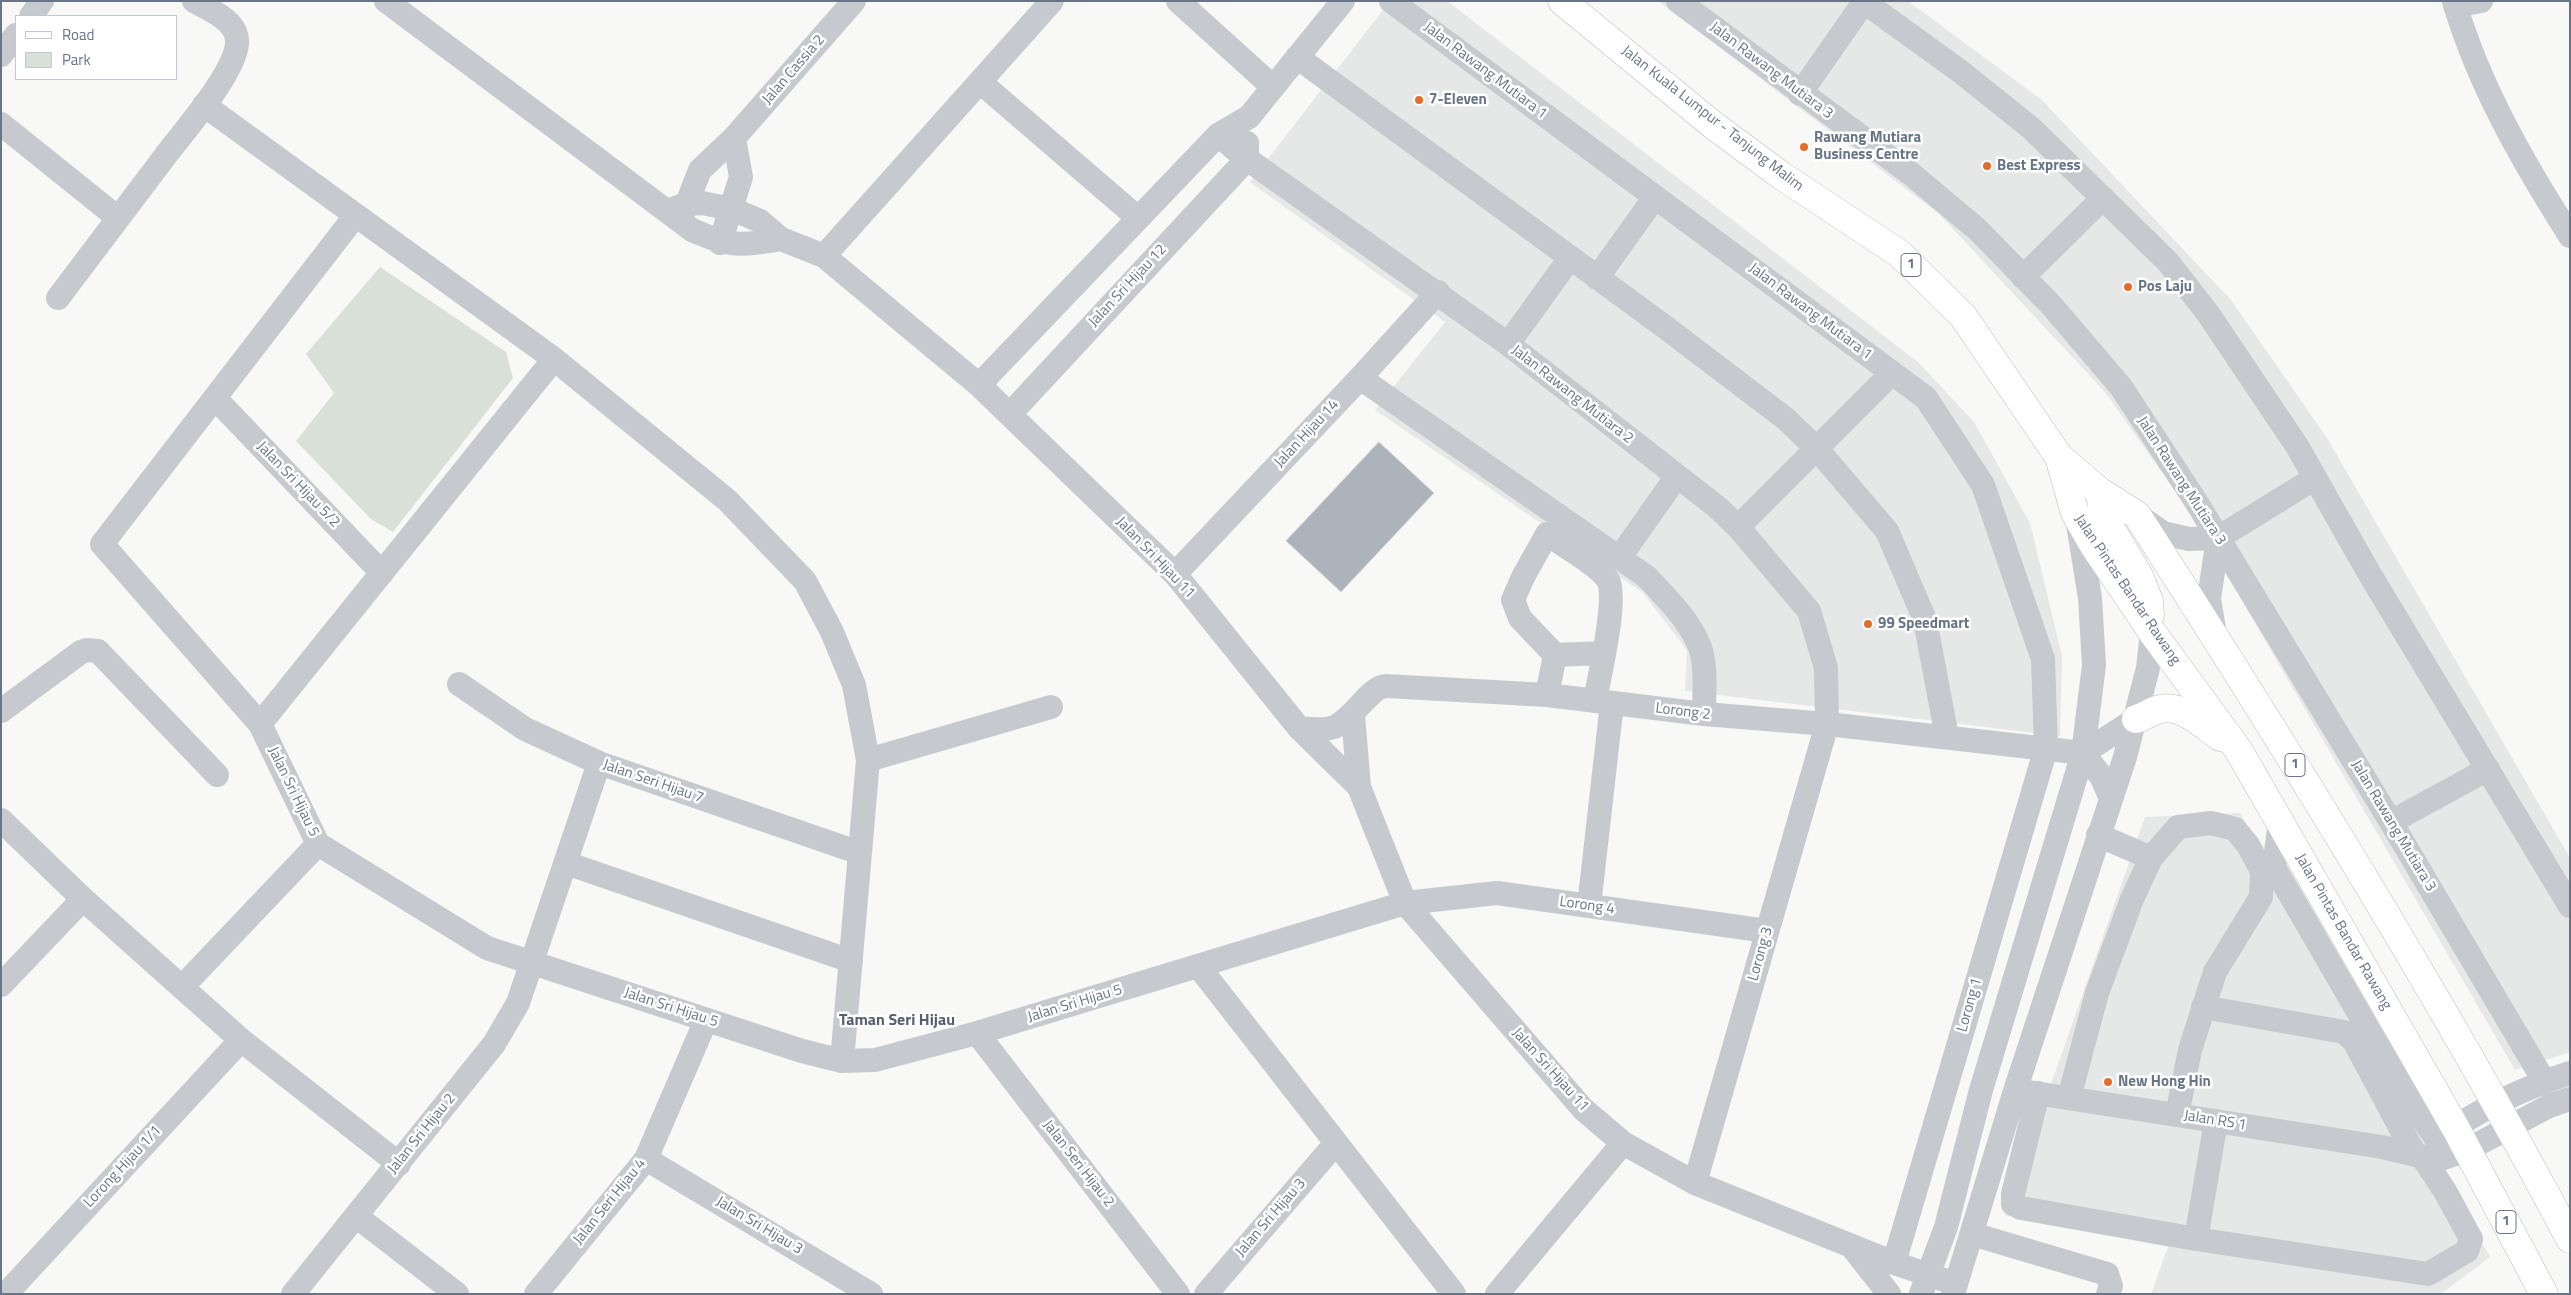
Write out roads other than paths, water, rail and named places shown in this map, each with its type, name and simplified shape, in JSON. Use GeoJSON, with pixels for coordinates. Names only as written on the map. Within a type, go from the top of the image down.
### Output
{"type":"FeatureCollection","features":[{"type":"Feature","properties":{"kind":"main road","name":"Jalan Kuala Lumpur - Tanjung Malim"},"geometry":{"type":"LineString","coordinates":[[1562,1],[1713,125],[1782,176],[1900,254],[1963,316],[2059,457]]}},
{"type":"Feature","properties":{"kind":"main road","name":"1"},"geometry":{"type":"LineString","coordinates":[[2059,457],[2099,491],[2137,515],[2337,834],[2509,1128],[2570,1239]]}},
{"type":"Feature","properties":{"kind":"main road","name":"Jalan Pintas Bandar Rawang"},"geometry":{"type":"LineString","coordinates":[[2059,457],[2075,513],[2152,632],[2239,751],[2280,822],[2441,1148],[2544,1294]]}},
{"type":"Feature","properties":{"kind":"main road"},"geometry":{"type":"LineString","coordinates":[[2099,491],[2105,519],[2139,576],[2149,601],[2152,632]]}},
{"type":"Feature","properties":{"kind":"main road"},"geometry":{"type":"LineString","coordinates":[[2136,719],[2160,709],[2182,711],[2239,751]]}},
{"type":"Feature","properties":{"kind":"street"},"geometry":{"type":"LineString","coordinates":[[32,15],[42,1]]}},
{"type":"Feature","properties":{"kind":"street"},"geometry":{"type":"LineString","coordinates":[[58,298],[204,105],[230,66],[237,43],[234,29],[220,16],[194,1]]}},
{"type":"Feature","properties":{"kind":"street"},"geometry":{"type":"LineString","coordinates":[[386,1],[720,243],[749,245],[782,239]]}},
{"type":"Feature","properties":{"kind":"street","name":"Jalan Cassia 2"},"geometry":{"type":"LineString","coordinates":[[678,212],[700,170],[734,138],[854,1]]}},
{"type":"Feature","properties":{"kind":"street"},"geometry":{"type":"LineString","coordinates":[[824,256],[1052,1]]}},
{"type":"Feature","properties":{"kind":"street"},"geometry":{"type":"LineString","coordinates":[[1178,1],[1273,86]]}},
{"type":"Feature","properties":{"kind":"street"},"geometry":{"type":"LineString","coordinates":[[979,385],[1218,135],[1249,117],[1343,1]]}},
{"type":"Feature","properties":{"kind":"street","name":"Jalan Rawang Mutiara 1"},"geometry":{"type":"LineString","coordinates":[[1391,1],[1926,398],[1983,485],[2043,659],[2046,748]]}},
{"type":"Feature","properties":{"kind":"street","name":"Jalan Rawang Mutiara 3"},"geometry":{"type":"LineString","coordinates":[[1678,1],[1800,94],[1910,174],[1978,230],[2052,306],[2121,387],[2218,538],[2392,822],[2544,1081]]}},
{"type":"Feature","properties":{"kind":"street"},"geometry":{"type":"LineString","coordinates":[[2481,1],[2454,4],[2484,83],[2514,145],[2566,223]]}},
{"type":"Feature","properties":{"kind":"street"},"geometry":{"type":"LineString","coordinates":[[1800,94],[1864,2],[1961,72],[2032,128],[2168,262],[2209,315],[2297,446],[2570,906]]}},
{"type":"Feature","properties":{"kind":"street"},"geometry":{"type":"LineString","coordinates":[[1,55],[15,36]]}},
{"type":"Feature","properties":{"kind":"street"},"geometry":{"type":"LineString","coordinates":[[1298,57],[1786,419],[1817,448],[1887,531],[1925,620],[1947,737]]}},
{"type":"Feature","properties":{"kind":"street"},"geometry":{"type":"LineString","coordinates":[[980,82],[1138,218]]}},
{"type":"Feature","properties":{"kind":"street"},"geometry":{"type":"LineString","coordinates":[[204,105],[554,359],[727,500],[805,581],[832,632],[854,685],[868,760],[842,1061]]}},
{"type":"Feature","properties":{"kind":"street"},"geometry":{"type":"LineString","coordinates":[[1247,159],[1249,117]]}},
{"type":"Feature","properties":{"kind":"street"},"geometry":{"type":"LineString","coordinates":[[1,124],[118,218]]}},
{"type":"Feature","properties":{"kind":"street","name":"Jalan Rawang Mutiara 2"},"geometry":{"type":"LineString","coordinates":[[1218,135],[1247,159],[1438,292],[1508,344],[1717,507],[1738,527],[1809,611],[1826,668],[1827,724]]}},
{"type":"Feature","properties":{"kind":"street"},"geometry":{"type":"LineString","coordinates":[[720,243],[741,177],[734,138]]}},
{"type":"Feature","properties":{"kind":"street","name":"Jalan Sri Hijau 12"},"geometry":{"type":"LineString","coordinates":[[1010,414],[1247,159]]}},
{"type":"Feature","properties":{"kind":"street"},"geometry":{"type":"LineString","coordinates":[[1597,278],[1655,197]]}},
{"type":"Feature","properties":{"kind":"street"},"geometry":{"type":"LineString","coordinates":[[2023,277],[2104,198]]}},
{"type":"Feature","properties":{"kind":"street","name":"Jalan Sri Hijau 11"},"geometry":{"type":"LineString","coordinates":[[678,212],[702,203],[732,208],[760,221],[782,239],[824,256],[979,385],[1175,574],[1299,728],[1359,787]]}},
{"type":"Feature","properties":{"kind":"street"},"geometry":{"type":"LineString","coordinates":[[215,398],[355,216]]}},
{"type":"Feature","properties":{"kind":"street"},"geometry":{"type":"LineString","coordinates":[[1508,344],[1570,258]]}},
{"type":"Feature","properties":{"kind":"street","name":"Jalan Hijau 14"},"geometry":{"type":"LineString","coordinates":[[1175,574],[1360,378],[1438,292]]}},
{"type":"Feature","properties":{"kind":"street"},"geometry":{"type":"LineString","coordinates":[[260,724],[554,359]]}},
{"type":"Feature","properties":{"kind":"street"},"geometry":{"type":"LineString","coordinates":[[1738,527],[1892,373]]}},
{"type":"Feature","properties":{"kind":"street"},"geometry":{"type":"LineString","coordinates":[[1360,378],[1647,577],[1681,613],[1700,646],[1704,682],[1704,714]]}},
{"type":"Feature","properties":{"kind":"street","name":"Jalan Sri Hijau 5"},"geometry":{"type":"LineString","coordinates":[[215,398],[102,544],[260,724],[318,844],[488,948],[802,1051],[842,1061],[875,1060],[977,1033],[1199,968],[1405,903]]}},
{"type":"Feature","properties":{"kind":"street","name":"Jalan Sri Hijau 5/2"},"geometry":{"type":"LineString","coordinates":[[215,398],[382,573]]}},
{"type":"Feature","properties":{"kind":"street"},"geometry":{"type":"LineString","coordinates":[[1620,557],[1677,476]]}},
{"type":"Feature","properties":{"kind":"street"},"geometry":{"type":"LineString","coordinates":[[2137,515],[2163,533],[2188,540],[2218,538],[2315,478]]}},
{"type":"Feature","properties":{"kind":"street"},"geometry":{"type":"LineString","coordinates":[[1925,1284],[1946,1227],[1981,1090],[2083,753],[2094,665],[2090,598],[2075,513]]}},
{"type":"Feature","properties":{"kind":"street"},"geometry":{"type":"LineString","coordinates":[[1589,906],[1604,702],[1603,653],[1612,600],[1608,580],[1584,559],[1547,534],[1523,577],[1513,600],[1520,618],[1555,655],[1603,653]]}},
{"type":"Feature","properties":{"kind":"street"},"geometry":{"type":"LineString","coordinates":[[2215,637],[2209,599],[2218,538]]}},
{"type":"Feature","properties":{"kind":"street"},"geometry":{"type":"LineString","coordinates":[[1954,1289],[2015,1091],[2136,719],[2148,668],[2152,632]]}},
{"type":"Feature","properties":{"kind":"street"},"geometry":{"type":"LineString","coordinates":[[1,711],[82,652],[87,650],[98,651],[217,775]]}},
{"type":"Feature","properties":{"kind":"street"},"geometry":{"type":"LineString","coordinates":[[1547,695],[1555,655]]}},
{"type":"Feature","properties":{"kind":"street","name":"Jalan Seri Hijau 7"},"geometry":{"type":"LineString","coordinates":[[459,684],[525,729],[599,763],[860,853]]}},
{"type":"Feature","properties":{"kind":"street","name":"Lorong 2"},"geometry":{"type":"LineString","coordinates":[[1299,728],[1320,729],[1334,727],[1353,715],[1376,689],[1383,686],[1547,695],[1704,714],[1827,724],[2083,753]]}},
{"type":"Feature","properties":{"kind":"street"},"geometry":{"type":"LineString","coordinates":[[868,760],[1051,707]]}},
{"type":"Feature","properties":{"kind":"street","name":"Jalan Sri Hijau 11"},"geometry":{"type":"LineString","coordinates":[[1353,715],[1359,787],[1405,903],[1583,1110],[1623,1142],[1695,1183],[1894,1263],[1925,1284],[1954,1289]]}},
{"type":"Feature","properties":{"kind":"street"},"geometry":{"type":"LineString","coordinates":[[2083,753],[2136,719]]}},
{"type":"Feature","properties":{"kind":"street","name":"Lorong 3"},"geometry":{"type":"LineString","coordinates":[[1695,1183],[1827,724]]}},
{"type":"Feature","properties":{"kind":"street","name":"Lorong 1"},"geometry":{"type":"LineString","coordinates":[[1894,1263],[2046,748]]}},
{"type":"Feature","properties":{"kind":"street"},"geometry":{"type":"LineString","coordinates":[[2083,753],[2101,776],[2110,799]]}},
{"type":"Feature","properties":{"kind":"street","name":"Jalan Sri Hijau 2"},"geometry":{"type":"LineString","coordinates":[[293,1294],[494,1044],[518,1003],[599,763]]}},
{"type":"Feature","properties":{"kind":"street"},"geometry":{"type":"LineString","coordinates":[[2392,822],[2488,769]]}},
{"type":"Feature","properties":{"kind":"street"},"geometry":{"type":"LineString","coordinates":[[1,820],[83,900],[241,1040],[398,1164]]}},
{"type":"Feature","properties":{"kind":"street"},"geometry":{"type":"LineString","coordinates":[[2069,1098],[2097,993],[2132,899],[2151,858],[2178,827],[2211,823],[2235,829],[2248,845],[2262,871],[2261,896],[2215,972],[2190,1050],[2177,1115]]}},
{"type":"Feature","properties":{"kind":"street"},"geometry":{"type":"LineString","coordinates":[[2098,835],[2151,858]]}},
{"type":"Feature","properties":{"kind":"street"},"geometry":{"type":"LineString","coordinates":[[182,987],[318,844]]}},
{"type":"Feature","properties":{"kind":"street"},"geometry":{"type":"LineString","coordinates":[[566,863],[851,961]]}},
{"type":"Feature","properties":{"kind":"street","name":"Lorong 4"},"geometry":{"type":"LineString","coordinates":[[1405,903],[1497,893],[1767,931]]}},
{"type":"Feature","properties":{"kind":"street"},"geometry":{"type":"LineString","coordinates":[[1,985],[83,900]]}},
{"type":"Feature","properties":{"kind":"street"},"geometry":{"type":"LineString","coordinates":[[1199,968],[1454,1294]]}},
{"type":"Feature","properties":{"kind":"street"},"geometry":{"type":"LineString","coordinates":[[2038,1093],[2013,1194],[2013,1204],[2021,1208],[2196,1239],[2428,1274],[2467,1251],[2471,1244],[2471,1239],[2445,1191],[2441,1148],[2354,1041],[2344,1032],[2204,1007]]}},
{"type":"Feature","properties":{"kind":"street","name":"Jalan Seri Hijau 4"},"geometry":{"type":"LineString","coordinates":[[536,1294],[646,1159],[706,1020]]}},
{"type":"Feature","properties":{"kind":"street","name":"Jalan Seri Hijau 2"},"geometry":{"type":"LineString","coordinates":[[977,1033],[1178,1294]]}},
{"type":"Feature","properties":{"kind":"street","name":"Lorong Hijau 1/1"},"geometry":{"type":"LineString","coordinates":[[6,1294],[241,1040]]}},
{"type":"Feature","properties":{"kind":"street"},"geometry":{"type":"LineString","coordinates":[[2441,1148],[2495,1104],[2544,1081],[2570,1073]]}},
{"type":"Feature","properties":{"kind":"street","name":"Jalan RS 1"},"geometry":{"type":"LineString","coordinates":[[2015,1091],[2382,1147],[2441,1148]]}},
{"type":"Feature","properties":{"kind":"street"},"geometry":{"type":"LineString","coordinates":[[2441,1148],[2509,1128],[2549,1106],[2570,1099]]}},
{"type":"Feature","properties":{"kind":"street"},"geometry":{"type":"LineString","coordinates":[[2196,1239],[2216,1121]]}},
{"type":"Feature","properties":{"kind":"street"},"geometry":{"type":"LineString","coordinates":[[1497,1294],[1623,1142]]}},
{"type":"Feature","properties":{"kind":"street","name":"Jalan Sri Hijau 3"},"geometry":{"type":"LineString","coordinates":[[1206,1294],[1336,1143]]}},
{"type":"Feature","properties":{"kind":"street","name":"Jalan Sri Hijau 3"},"geometry":{"type":"LineString","coordinates":[[646,1159],[871,1294]]}},
{"type":"Feature","properties":{"kind":"street"},"geometry":{"type":"LineString","coordinates":[[356,1216],[457,1294]]}},
{"type":"Feature","properties":{"kind":"street"},"geometry":{"type":"LineString","coordinates":[[1972,1234],[2107,1274],[2111,1286],[2108,1294]]}},
{"type":"Feature","properties":{"kind":"street"},"geometry":{"type":"LineString","coordinates":[[1851,1246],[1889,1294]]}},
{"type":"Feature","properties":{"kind":"place","name":"7-Eleven"},"geometry":{"type":"Point","coordinates":[1419,100]}},
{"type":"Feature","properties":{"kind":"place","name":"Rawang Mutiara Business Centre"},"geometry":{"type":"Point","coordinates":[1804,147]}},
{"type":"Feature","properties":{"kind":"place","name":"Best Express"},"geometry":{"type":"Point","coordinates":[1987,166]}},
{"type":"Feature","properties":{"kind":"place","name":"Pos Laju"},"geometry":{"type":"Point","coordinates":[2128,287]}},
{"type":"Feature","properties":{"kind":"place","name":"99 Speedmart"},"geometry":{"type":"Point","coordinates":[1868,624]}},
{"type":"Feature","properties":{"kind":"place","name":"New Hong Hin"},"geometry":{"type":"Point","coordinates":[2108,1082]}},
{"type":"Feature","properties":{"kind":"district","name":"Taman Seri Hijau"},"geometry":{"type":"Point","coordinates":[897,1021]}}]}
